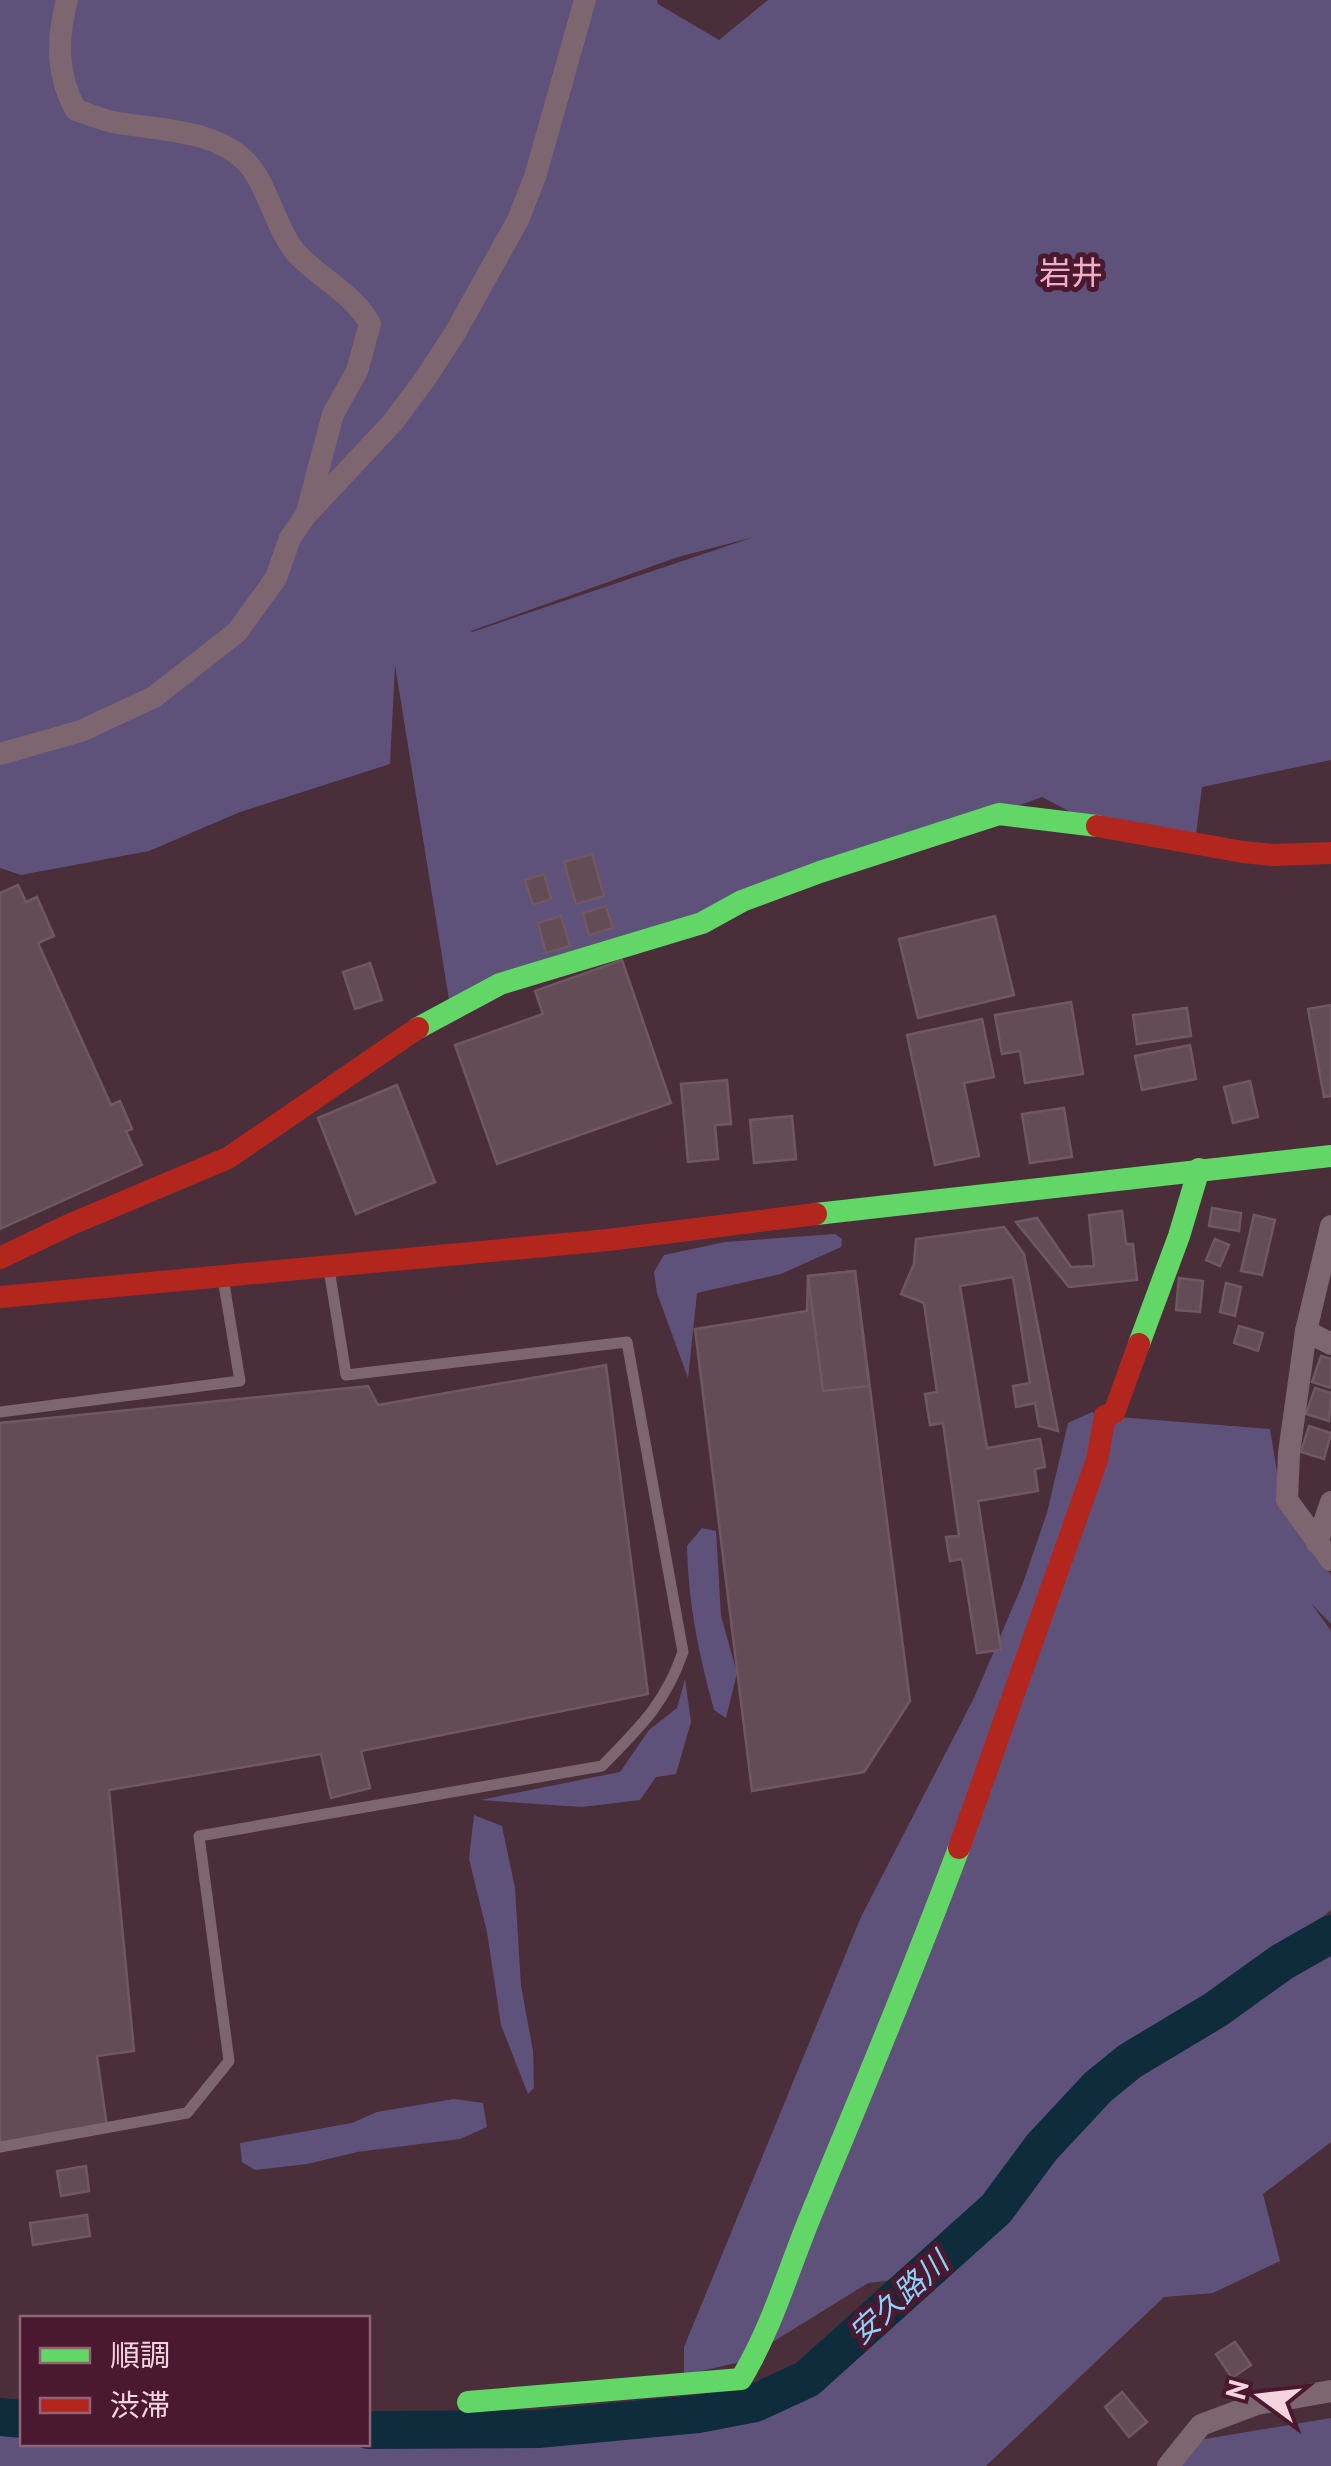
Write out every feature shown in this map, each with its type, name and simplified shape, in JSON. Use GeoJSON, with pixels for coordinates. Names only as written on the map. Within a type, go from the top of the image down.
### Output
{"type":"FeatureCollection","features":[{"type":"Feature","properties":{"kind":"street"},"geometry":{"type":"LineString","coordinates":[[68,0],[58,50],[66,94],[76,110],[112,122],[159,126],[230,147],[253,170],[294,250],[317,274],[362,308],[370,324],[357,371],[334,414],[306,515]]}},
{"type":"Feature","properties":{"kind":"street"},"geometry":{"type":"LineString","coordinates":[[0,754],[81,732],[154,697],[237,632],[276,578],[290,538],[306,515],[393,422],[456,333],[518,220],[535,177],[585,0]]}},
{"type":"Feature","properties":{"kind":"street"},"geometry":{"type":"LineString","coordinates":[[0,1258],[228,1158],[418,1028],[500,984],[702,923],[742,901],[820,872],[998,814],[1052,818],[1244,852],[1331,852]]}},
{"type":"Feature","properties":{"kind":"street"},"geometry":{"type":"LineString","coordinates":[[0,1297],[608,1240],[1331,1156]]}},
{"type":"Feature","properties":{"kind":"street"},"geometry":{"type":"LineString","coordinates":[[468,2402],[740,2379],[761,2348],[940,1899],[1097,1460],[1105,1416],[1114,1413],[1179,1236],[1198,1169]]}},
{"type":"Feature","properties":{"kind":"street"},"geometry":{"type":"LineString","coordinates":[[1324,1551],[1287,1500],[1306,1331],[1331,1226]]}},
{"type":"Feature","properties":{"kind":"street"},"geometry":{"type":"LineString","coordinates":[[1306,1331],[1331,1344]]}},
{"type":"Feature","properties":{"kind":"street"},"geometry":{"type":"LineString","coordinates":[[1324,1551],[1331,1502]]}},
{"type":"Feature","properties":{"kind":"street"},"geometry":{"type":"LineString","coordinates":[[1168,2466],[1201,2425],[1257,2404],[1331,2391]]}},
{"type":"Feature","properties":{"kind":"lane"},"geometry":{"type":"LineString","coordinates":[[0,2148],[188,2112],[229,2061],[199,1836],[602,1766],[670,1688],[683,1652],[627,1342],[346,1375],[328,1265]]}},
{"type":"Feature","properties":{"kind":"lane"},"geometry":{"type":"LineString","coordinates":[[0,1412],[240,1381],[222,1275]]}},
{"type":"Feature","properties":{"kind":"shaded area"},"geometry":{"type":"Polygon","coordinates":[[[0,0],[657,0],[719,40],[768,0],[1331,0],[1331,760],[1202,787],[1196,834],[1080,817],[1042,797],[451,1012],[395,665],[390,764],[240,812],[149,851],[21,875],[0,868],[0,0]],[[754,537],[678,557],[472,632],[754,537]]]}},
{"type":"Feature","properties":{"kind":"shaded area"},"geometry":{"type":"Polygon","coordinates":[[[835,1234],[842,1239],[841,1247],[781,1274],[697,1293],[688,1378],[657,1293],[654,1272],[664,1255],[725,1242],[835,1234]]]}},
{"type":"Feature","properties":{"kind":"shaded area"},"geometry":{"type":"Polygon","coordinates":[[[1092,1412],[1270,1429],[1281,1497],[1331,1575],[1331,1624],[1311,1603],[1331,1631],[1331,1910],[1281,1953],[1102,2063],[987,2201],[902,2279],[868,2283],[740,2362],[684,2375],[684,2347],[861,1917],[974,1698],[1023,1583],[1047,1513],[1068,1423],[1092,1412]]]}},
{"type":"Feature","properties":{"kind":"shaded area"},"geometry":{"type":"Polygon","coordinates":[[[702,1528],[716,1531],[721,1616],[737,1673],[726,1718],[714,1710],[692,1608],[687,1546],[702,1528]]]}},
{"type":"Feature","properties":{"kind":"shaded area"},"geometry":{"type":"Polygon","coordinates":[[[685,1679],[691,1722],[676,1774],[656,1777],[640,1800],[582,1807],[480,1800],[620,1772],[649,1730],[677,1708],[685,1679]]]}},
{"type":"Feature","properties":{"kind":"shaded area"},"geometry":{"type":"Polygon","coordinates":[[[474,1815],[502,1826],[515,1888],[521,1986],[533,2051],[534,2088],[528,2094],[501,2025],[487,1932],[469,1859],[474,1815]]]}},
{"type":"Feature","properties":{"kind":"shaded area"},"geometry":{"type":"Polygon","coordinates":[[[1331,1944],[1331,2142],[1263,2194],[1280,2261],[1213,2293],[1164,2297],[986,2466],[0,2466],[0,2433],[20,2434],[20,2446],[370,2446],[370,2434],[700,2427],[820,2367],[969,2237],[1098,2098],[1150,2058],[1220,2024],[1293,1966],[1331,1944]]]}},
{"type":"Feature","properties":{"kind":"shaded area"},"geometry":{"type":"Polygon","coordinates":[[[454,2099],[483,2103],[487,2127],[460,2139],[357,2152],[307,2164],[255,2170],[242,2162],[240,2143],[454,2099]]]}},
{"type":"Feature","properties":{"kind":"shaded area"},"geometry":{"type":"Polygon","coordinates":[[[1331,2418],[1331,2466],[1181,2466],[1199,2440],[1331,2418]]]}},
{"type":"Feature","properties":{"kind":"building"},"geometry":{"type":"Polygon","coordinates":[[[592,854],[604,896],[576,904],[564,862],[592,854]]]}},
{"type":"Feature","properties":{"kind":"building"},"geometry":{"type":"Polygon","coordinates":[[[544,874],[551,899],[533,905],[525,880],[544,874]]]}},
{"type":"Feature","properties":{"kind":"building"},"geometry":{"type":"Polygon","coordinates":[[[18,885],[26,902],[37,897],[54,936],[38,943],[111,1105],[120,1101],[132,1129],[126,1131],[142,1165],[0,1229],[0,893],[18,885]]]}},
{"type":"Feature","properties":{"kind":"building"},"geometry":{"type":"Polygon","coordinates":[[[606,906],[613,928],[589,935],[583,913],[606,906]]]}},
{"type":"Feature","properties":{"kind":"building"},"geometry":{"type":"Polygon","coordinates":[[[561,916],[570,946],[546,953],[538,923],[561,916]]]}},
{"type":"Feature","properties":{"kind":"building"},"geometry":{"type":"Polygon","coordinates":[[[995,916],[1014,995],[918,1018],[899,939],[995,916]]]}},
{"type":"Feature","properties":{"kind":"building"},"geometry":{"type":"Polygon","coordinates":[[[622,960],[671,1103],[497,1164],[455,1045],[543,1014],[535,991],[622,960]]]}},
{"type":"Feature","properties":{"kind":"building"},"geometry":{"type":"Polygon","coordinates":[[[370,963],[382,1000],[355,1009],[343,972],[370,963]]]}},
{"type":"Feature","properties":{"kind":"building"},"geometry":{"type":"Polygon","coordinates":[[[1071,1002],[1083,1074],[1025,1083],[1020,1051],[1002,1054],[995,1015],[1071,1002]]]}},
{"type":"Feature","properties":{"kind":"building"},"geometry":{"type":"Polygon","coordinates":[[[1331,1005],[1331,1096],[1324,1097],[1308,1009],[1331,1005]]]}},
{"type":"Feature","properties":{"kind":"building"},"geometry":{"type":"Polygon","coordinates":[[[1187,1008],[1191,1036],[1137,1044],[1133,1015],[1187,1008]]]}},
{"type":"Feature","properties":{"kind":"building"},"geometry":{"type":"Polygon","coordinates":[[[982,1019],[994,1077],[964,1083],[979,1156],[935,1165],[907,1035],[982,1019]]]}},
{"type":"Feature","properties":{"kind":"building"},"geometry":{"type":"Polygon","coordinates":[[[1190,1045],[1196,1079],[1142,1090],[1135,1056],[1190,1045]]]}},
{"type":"Feature","properties":{"kind":"building"},"geometry":{"type":"Polygon","coordinates":[[[727,1080],[731,1124],[715,1125],[718,1159],[688,1162],[681,1084],[727,1080]]]}},
{"type":"Feature","properties":{"kind":"building"},"geometry":{"type":"Polygon","coordinates":[[[1250,1081],[1258,1117],[1233,1123],[1224,1087],[1250,1081]]]}},
{"type":"Feature","properties":{"kind":"building"},"geometry":{"type":"Polygon","coordinates":[[[397,1085],[435,1182],[356,1214],[318,1118],[397,1085]]]}},
{"type":"Feature","properties":{"kind":"building"},"geometry":{"type":"Polygon","coordinates":[[[1064,1108],[1072,1157],[1030,1163],[1022,1114],[1064,1108]]]}},
{"type":"Feature","properties":{"kind":"building"},"geometry":{"type":"Polygon","coordinates":[[[792,1116],[796,1159],[754,1163],[750,1120],[792,1116]]]}},
{"type":"Feature","properties":{"kind":"building"},"geometry":{"type":"Polygon","coordinates":[[[1212,1208],[1241,1213],[1239,1231],[1209,1226],[1212,1208]]]}},
{"type":"Feature","properties":{"kind":"building"},"geometry":{"type":"Polygon","coordinates":[[[1122,1211],[1126,1244],[1133,1244],[1137,1280],[1069,1287],[1016,1222],[1037,1218],[1071,1267],[1094,1266],[1089,1215],[1122,1211]]]}},
{"type":"Feature","properties":{"kind":"building"},"geometry":{"type":"Polygon","coordinates":[[[1254,1215],[1275,1220],[1262,1275],[1241,1271],[1254,1215]]]}},
{"type":"Feature","properties":{"kind":"building"},"geometry":{"type":"Polygon","coordinates":[[[1004,1227],[1024,1254],[1058,1431],[1039,1426],[1035,1403],[1016,1407],[1013,1386],[1030,1383],[1013,1277],[960,1286],[987,1448],[1040,1439],[1045,1467],[1035,1469],[1038,1491],[978,1501],[1001,1650],[977,1653],[962,1559],[950,1561],[946,1537],[959,1536],[943,1423],[930,1425],[925,1394],[937,1392],[924,1303],[901,1294],[914,1264],[916,1239],[1004,1227]]]}},
{"type":"Feature","properties":{"kind":"building"},"geometry":{"type":"Polygon","coordinates":[[[1215,1239],[1229,1245],[1220,1266],[1206,1260],[1215,1239]]]}},
{"type":"Feature","properties":{"kind":"building"},"geometry":{"type":"Polygon","coordinates":[[[855,1271],[910,1701],[864,1772],[752,1791],[695,1329],[807,1311],[808,1276],[855,1271]]]}},
{"type":"Feature","properties":{"kind":"building"},"geometry":{"type":"Polygon","coordinates":[[[855,1271],[869,1386],[823,1391],[808,1276],[855,1271]]]}},
{"type":"Feature","properties":{"kind":"building"},"geometry":{"type":"Polygon","coordinates":[[[1179,1278],[1203,1281],[1200,1312],[1176,1310],[1179,1278]]]}},
{"type":"Feature","properties":{"kind":"building"},"geometry":{"type":"Polygon","coordinates":[[[1226,1283],[1241,1287],[1235,1316],[1220,1312],[1226,1283]]]}},
{"type":"Feature","properties":{"kind":"building"},"geometry":{"type":"Polygon","coordinates":[[[1239,1326],[1263,1333],[1258,1351],[1234,1343],[1239,1326]]]}},
{"type":"Feature","properties":{"kind":"building"},"geometry":{"type":"Polygon","coordinates":[[[1321,1356],[1331,1359],[1331,1388],[1312,1382],[1321,1356]]]}},
{"type":"Feature","properties":{"kind":"building"},"geometry":{"type":"Polygon","coordinates":[[[606,1365],[648,1694],[361,1751],[370,1788],[331,1798],[321,1754],[109,1790],[134,2051],[97,2056],[107,2127],[0,2144],[0,1423],[368,1386],[378,1405],[606,1365]]]}},
{"type":"Feature","properties":{"kind":"building"},"geometry":{"type":"Polygon","coordinates":[[[1315,1388],[1331,1393],[1329,1421],[1306,1414],[1315,1388]]]}},
{"type":"Feature","properties":{"kind":"building"},"geometry":{"type":"Polygon","coordinates":[[[1309,1426],[1331,1433],[1324,1459],[1301,1452],[1309,1426]]]}},
{"type":"Feature","properties":{"kind":"building"},"geometry":{"type":"Polygon","coordinates":[[[86,2166],[89,2191],[61,2196],[57,2171],[86,2166]]]}},
{"type":"Feature","properties":{"kind":"building"},"geometry":{"type":"Polygon","coordinates":[[[87,2215],[90,2236],[33,2245],[30,2223],[87,2215]]]}},
{"type":"Feature","properties":{"kind":"building"},"geometry":{"type":"Polygon","coordinates":[[[1235,2342],[1251,2365],[1232,2378],[1216,2354],[1235,2342]]]}},
{"type":"Feature","properties":{"kind":"building"},"geometry":{"type":"Polygon","coordinates":[[[1122,2392],[1147,2422],[1129,2437],[1105,2407],[1122,2392]]]}},
{"type":"Feature","properties":{"kind":"waterway","name":"安久路川"},"geometry":{"type":"LineString","coordinates":[[370,2430],[538,2429],[698,2414],[755,2403],[807,2379],[996,2209],[1042,2147],[1098,2087],[1130,2061],[1331,1934]]}},
{"type":"Feature","properties":{"kind":"waterway","name":"安久路川"},"geometry":{"type":"LineString","coordinates":[[0,2417],[20,2419]]}},
{"type":"Feature","properties":{"kind":"traffic: fast"},"geometry":{"type":"LineString","coordinates":[[418,1028],[500,984],[702,923],[742,901],[820,872],[999,814],[1097,826]]}},
{"type":"Feature","properties":{"kind":"traffic: fast"},"geometry":{"type":"LineString","coordinates":[[816,1214],[1331,1156]]}},
{"type":"Feature","properties":{"kind":"traffic: fast"},"geometry":{"type":"LineString","coordinates":[[1139,1344],[1199,1169]]}},
{"type":"Feature","properties":{"kind":"traffic: fast"},"geometry":{"type":"LineString","coordinates":[[468,2402],[741,2379],[772,2317],[959,1848]]}},
{"type":"Feature","properties":{"kind":"traffic: jam"},"geometry":{"type":"LineString","coordinates":[[1097,826],[1243,852],[1331,853]]}},
{"type":"Feature","properties":{"kind":"traffic: jam"},"geometry":{"type":"LineString","coordinates":[[0,1258],[228,1158],[418,1028]]}},
{"type":"Feature","properties":{"kind":"traffic: jam"},"geometry":{"type":"LineString","coordinates":[[0,1297],[608,1240],[816,1214]]}},
{"type":"Feature","properties":{"kind":"traffic: jam"},"geometry":{"type":"LineString","coordinates":[[959,1848],[1097,1460],[1105,1416],[1114,1413],[1139,1344]]}},
{"type":"Feature","properties":{"kind":"district","name":"岩井"},"geometry":{"type":"Point","coordinates":[1071,272]}}]}
